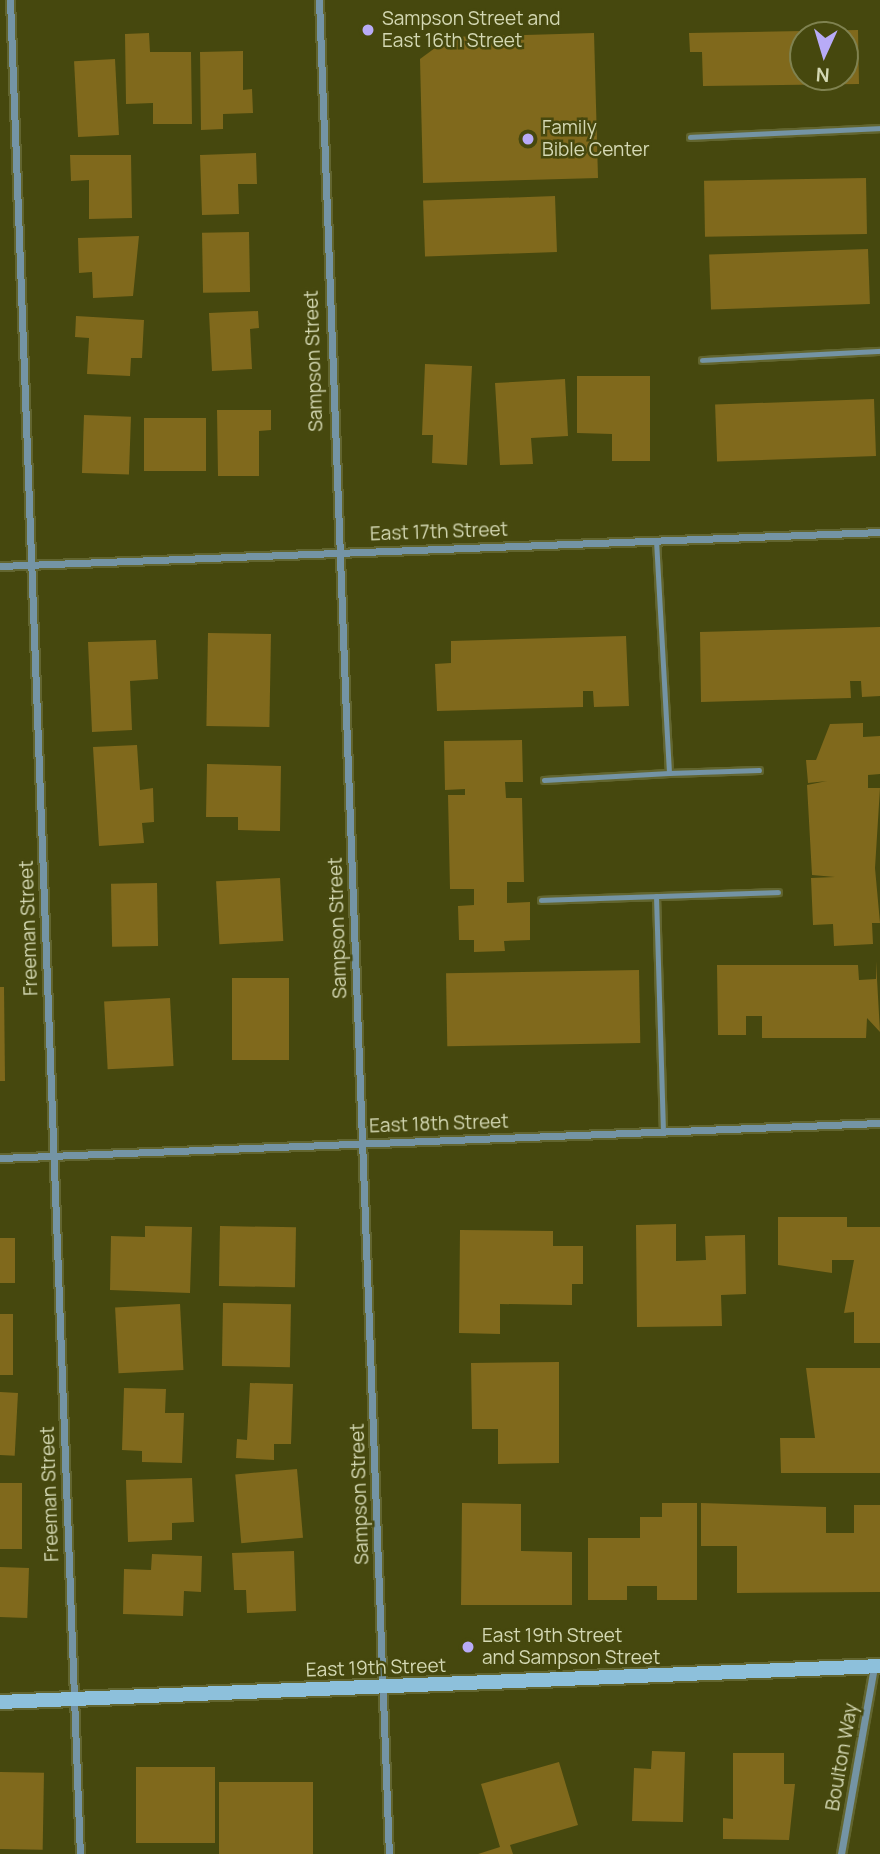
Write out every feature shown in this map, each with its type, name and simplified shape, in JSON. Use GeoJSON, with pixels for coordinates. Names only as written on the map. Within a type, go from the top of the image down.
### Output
{"type":"FeatureCollection","features":[{"type":"Feature","properties":{"kind":"street","name":"Freeman Street"},"geometry":{"type":"LineString","coordinates":[[10,0],[80,1854]]}},
{"type":"Feature","properties":{"kind":"street","name":"Sampson Street"},"geometry":{"type":"LineString","coordinates":[[319,0],[337,552],[363,1143],[389,1854]]}},
{"type":"Feature","properties":{"kind":"street","name":"East 17th Street"},"geometry":{"type":"LineString","coordinates":[[0,566],[880,532]]}},
{"type":"Feature","properties":{"kind":"street","name":"East 18th Street"},"geometry":{"type":"LineString","coordinates":[[0,1158],[880,1123]]}},
{"type":"Feature","properties":{"kind":"street","name":"East 19th Street"},"geometry":{"type":"LineString","coordinates":[[0,1702],[877,1666]]}},
{"type":"Feature","properties":{"kind":"street","name":"Boulton Way"},"geometry":{"type":"LineString","coordinates":[[841,1854],[877,1666]]}},
{"type":"Feature","properties":{"kind":"lane"},"geometry":{"type":"LineString","coordinates":[[690,137],[880,128]]}},
{"type":"Feature","properties":{"kind":"lane"},"geometry":{"type":"LineString","coordinates":[[702,360],[880,351]]}},
{"type":"Feature","properties":{"kind":"lane"},"geometry":{"type":"LineString","coordinates":[[656,540],[669,773]]}},
{"type":"Feature","properties":{"kind":"lane"},"geometry":{"type":"LineString","coordinates":[[544,780],[759,770]]}},
{"type":"Feature","properties":{"kind":"lane"},"geometry":{"type":"LineString","coordinates":[[541,900],[778,892]]}},
{"type":"Feature","properties":{"kind":"lane"},"geometry":{"type":"LineString","coordinates":[[656,896],[663,1131]]}},
{"type":"Feature","properties":{"kind":"building"},"geometry":{"type":"Polygon","coordinates":[[[789,31],[789,85],[703,86],[702,52],[690,52],[689,33],[789,31]]]}},
{"type":"Feature","properties":{"kind":"building"},"geometry":{"type":"Polygon","coordinates":[[[149,33],[150,52],[191,52],[192,124],[153,124],[153,103],[126,104],[125,34],[149,33]]]}},
{"type":"Feature","properties":{"kind":"building"},"geometry":{"type":"Polygon","coordinates":[[[594,33],[598,178],[423,183],[420,59],[450,37],[594,33]]]}},
{"type":"Feature","properties":{"kind":"building"},"geometry":{"type":"Polygon","coordinates":[[[243,51],[243,90],[252,89],[253,113],[223,114],[223,129],[201,130],[200,52],[243,51]]]}},
{"type":"Feature","properties":{"kind":"building"},"geometry":{"type":"Polygon","coordinates":[[[115,59],[119,135],[78,137],[74,61],[115,59]]]}},
{"type":"Feature","properties":{"kind":"building"},"geometry":{"type":"Polygon","coordinates":[[[256,153],[257,184],[238,184],[239,214],[202,215],[200,155],[256,153]]]}},
{"type":"Feature","properties":{"kind":"building"},"geometry":{"type":"Polygon","coordinates":[[[70,155],[131,155],[132,218],[89,219],[89,180],[71,181],[70,155]]]}},
{"type":"Feature","properties":{"kind":"building"},"geometry":{"type":"Polygon","coordinates":[[[866,178],[867,234],[705,237],[704,181],[866,178]]]}},
{"type":"Feature","properties":{"kind":"building"},"geometry":{"type":"Polygon","coordinates":[[[555,196],[557,252],[425,257],[423,201],[555,196]]]}},
{"type":"Feature","properties":{"kind":"building"},"geometry":{"type":"Polygon","coordinates":[[[249,232],[250,292],[203,293],[202,233],[249,232]]]}},
{"type":"Feature","properties":{"kind":"building"},"geometry":{"type":"Polygon","coordinates":[[[139,236],[133,296],[93,298],[92,272],[79,273],[78,238],[139,236]]]}},
{"type":"Feature","properties":{"kind":"building"},"geometry":{"type":"Polygon","coordinates":[[[868,249],[870,304],[711,310],[709,255],[868,249]]]}},
{"type":"Feature","properties":{"kind":"building"},"geometry":{"type":"Polygon","coordinates":[[[258,311],[259,328],[250,329],[252,369],[212,371],[209,313],[258,311]]]}},
{"type":"Feature","properties":{"kind":"building"},"geometry":{"type":"Polygon","coordinates":[[[76,316],[144,320],[142,358],[131,358],[130,376],[87,374],[89,338],[75,337],[76,316]]]}},
{"type":"Feature","properties":{"kind":"building"},"geometry":{"type":"Polygon","coordinates":[[[425,364],[472,366],[467,465],[432,463],[433,435],[422,435],[425,364]]]}},
{"type":"Feature","properties":{"kind":"building"},"geometry":{"type":"Polygon","coordinates":[[[577,376],[650,376],[650,461],[612,461],[612,434],[577,433],[577,376]]]}},
{"type":"Feature","properties":{"kind":"building"},"geometry":{"type":"Polygon","coordinates":[[[565,379],[568,436],[531,438],[533,464],[500,465],[495,383],[565,379]]]}},
{"type":"Feature","properties":{"kind":"building"},"geometry":{"type":"Polygon","coordinates":[[[874,399],[876,456],[717,462],[715,405],[874,399]]]}},
{"type":"Feature","properties":{"kind":"building"},"geometry":{"type":"Polygon","coordinates":[[[217,410],[271,410],[271,430],[259,431],[259,476],[218,476],[217,410]]]}},
{"type":"Feature","properties":{"kind":"building"},"geometry":{"type":"Polygon","coordinates":[[[84,415],[131,417],[129,475],[82,473],[84,415]]]}},
{"type":"Feature","properties":{"kind":"building"},"geometry":{"type":"Polygon","coordinates":[[[144,418],[206,418],[206,471],[144,471],[144,418]]]}},
{"type":"Feature","properties":{"kind":"building"},"geometry":{"type":"Polygon","coordinates":[[[880,627],[880,696],[862,697],[861,681],[850,681],[851,698],[701,702],[700,632],[880,627]]]}},
{"type":"Feature","properties":{"kind":"building"},"geometry":{"type":"Polygon","coordinates":[[[208,633],[271,634],[269,727],[206,726],[208,633]]]}},
{"type":"Feature","properties":{"kind":"building"},"geometry":{"type":"Polygon","coordinates":[[[626,636],[629,706],[594,707],[593,691],[583,691],[583,707],[437,711],[435,664],[451,663],[451,641],[626,636]]]}},
{"type":"Feature","properties":{"kind":"building"},"geometry":{"type":"Polygon","coordinates":[[[156,640],[158,679],[130,681],[132,730],[92,732],[88,642],[156,640]]]}},
{"type":"Feature","properties":{"kind":"building"},"geometry":{"type":"Polygon","coordinates":[[[863,723],[863,737],[880,736],[880,774],[868,775],[868,788],[880,788],[875,868],[880,923],[872,923],[873,944],[834,946],[833,924],[813,925],[811,878],[835,877],[812,875],[807,785],[827,781],[808,783],[806,760],[816,760],[830,724],[863,723]]]}},
{"type":"Feature","properties":{"kind":"building"},"geometry":{"type":"Polygon","coordinates":[[[522,740],[523,782],[505,782],[506,798],[522,798],[524,882],[507,882],[507,903],[530,902],[530,940],[504,941],[505,951],[474,952],[474,940],[459,940],[458,906],[474,905],[474,889],[450,889],[448,795],[465,795],[465,789],[445,790],[444,741],[522,740]]]}},
{"type":"Feature","properties":{"kind":"building"},"geometry":{"type":"Polygon","coordinates":[[[137,745],[140,790],[153,788],[154,822],[142,823],[144,843],[99,846],[93,747],[137,745]]]}},
{"type":"Feature","properties":{"kind":"building"},"geometry":{"type":"Polygon","coordinates":[[[207,764],[281,766],[280,831],[238,830],[238,817],[206,817],[207,764]]]}},
{"type":"Feature","properties":{"kind":"building"},"geometry":{"type":"Polygon","coordinates":[[[280,878],[283,941],[219,944],[216,881],[280,878]]]}},
{"type":"Feature","properties":{"kind":"building"},"geometry":{"type":"Polygon","coordinates":[[[157,883],[158,946],[112,947],[111,884],[157,883]]]}},
{"type":"Feature","properties":{"kind":"building"},"geometry":{"type":"Polygon","coordinates":[[[876,961],[880,1032],[867,1018],[866,1038],[762,1038],[762,1016],[746,1016],[746,1035],[718,1035],[717,965],[858,965],[859,980],[876,979],[876,961]]]}},
{"type":"Feature","properties":{"kind":"building"},"geometry":{"type":"Polygon","coordinates":[[[639,970],[640,1043],[447,1046],[446,973],[639,970]]]}},
{"type":"Feature","properties":{"kind":"building"},"geometry":{"type":"Polygon","coordinates":[[[232,978],[289,978],[289,1060],[232,1060],[232,978]]]}},
{"type":"Feature","properties":{"kind":"building"},"geometry":{"type":"Polygon","coordinates":[[[0,987],[4,987],[5,1081],[0,1081],[0,987]]]}},
{"type":"Feature","properties":{"kind":"building"},"geometry":{"type":"Polygon","coordinates":[[[170,998],[174,1066],[108,1069],[104,1001],[170,998]]]}},
{"type":"Feature","properties":{"kind":"building"},"geometry":{"type":"Polygon","coordinates":[[[778,1217],[847,1217],[847,1227],[880,1227],[880,1343],[854,1343],[854,1312],[844,1313],[854,1260],[832,1260],[832,1273],[778,1265],[778,1217]]]}},
{"type":"Feature","properties":{"kind":"building"},"geometry":{"type":"Polygon","coordinates":[[[676,1224],[676,1261],[706,1260],[705,1236],[745,1235],[746,1294],[721,1295],[722,1326],[637,1327],[636,1225],[676,1224]]]}},
{"type":"Feature","properties":{"kind":"building"},"geometry":{"type":"Polygon","coordinates":[[[145,1226],[192,1227],[190,1293],[110,1290],[111,1236],[145,1237],[145,1226]]]}},
{"type":"Feature","properties":{"kind":"building"},"geometry":{"type":"Polygon","coordinates":[[[220,1226],[296,1227],[295,1287],[219,1286],[220,1226]]]}},
{"type":"Feature","properties":{"kind":"building"},"geometry":{"type":"Polygon","coordinates":[[[460,1230],[553,1231],[553,1246],[583,1246],[583,1284],[572,1284],[572,1305],[500,1304],[500,1334],[459,1333],[460,1230]]]}},
{"type":"Feature","properties":{"kind":"building"},"geometry":{"type":"Polygon","coordinates":[[[0,1238],[15,1238],[15,1283],[0,1283],[0,1238]]]}},
{"type":"Feature","properties":{"kind":"building"},"geometry":{"type":"Polygon","coordinates":[[[223,1303],[291,1304],[290,1367],[222,1366],[223,1303]]]}},
{"type":"Feature","properties":{"kind":"building"},"geometry":{"type":"Polygon","coordinates":[[[180,1304],[183,1370],[119,1373],[115,1307],[180,1304]]]}},
{"type":"Feature","properties":{"kind":"building"},"geometry":{"type":"Polygon","coordinates":[[[0,1314],[13,1314],[13,1375],[0,1375],[0,1314]]]}},
{"type":"Feature","properties":{"kind":"building"},"geometry":{"type":"Polygon","coordinates":[[[559,1362],[559,1463],[498,1464],[498,1429],[472,1429],[471,1363],[559,1362]]]}},
{"type":"Feature","properties":{"kind":"building"},"geometry":{"type":"Polygon","coordinates":[[[806,1368],[880,1368],[880,1473],[781,1473],[780,1438],[815,1438],[806,1368]]]}},
{"type":"Feature","properties":{"kind":"building"},"geometry":{"type":"Polygon","coordinates":[[[250,1383],[293,1384],[291,1444],[274,1444],[274,1460],[236,1458],[237,1439],[247,1440],[250,1383]]]}},
{"type":"Feature","properties":{"kind":"building"},"geometry":{"type":"Polygon","coordinates":[[[124,1388],[166,1389],[165,1413],[184,1413],[182,1463],[142,1462],[142,1451],[122,1450],[124,1388]]]}},
{"type":"Feature","properties":{"kind":"building"},"geometry":{"type":"Polygon","coordinates":[[[0,1392],[18,1393],[15,1456],[0,1455],[0,1392]]]}},
{"type":"Feature","properties":{"kind":"building"},"geometry":{"type":"Polygon","coordinates":[[[297,1469],[303,1538],[241,1543],[235,1474],[297,1469]]]}},
{"type":"Feature","properties":{"kind":"building"},"geometry":{"type":"Polygon","coordinates":[[[192,1478],[194,1522],[172,1523],[172,1540],[128,1542],[126,1480],[192,1478]]]}},
{"type":"Feature","properties":{"kind":"building"},"geometry":{"type":"Polygon","coordinates":[[[0,1483],[22,1483],[22,1549],[0,1549],[0,1483]]]}},
{"type":"Feature","properties":{"kind":"building"},"geometry":{"type":"Polygon","coordinates":[[[462,1503],[521,1504],[521,1551],[572,1552],[572,1605],[461,1605],[462,1503]]]}},
{"type":"Feature","properties":{"kind":"building"},"geometry":{"type":"Polygon","coordinates":[[[662,1503],[697,1503],[697,1600],[657,1600],[657,1586],[627,1586],[627,1600],[588,1600],[588,1538],[640,1538],[640,1517],[662,1517],[662,1503]]]}},
{"type":"Feature","properties":{"kind":"building"},"geometry":{"type":"Polygon","coordinates":[[[701,1503],[826,1507],[826,1533],[854,1533],[854,1505],[880,1505],[880,1592],[737,1593],[737,1546],[701,1546],[701,1503]]]}},
{"type":"Feature","properties":{"kind":"building"},"geometry":{"type":"Polygon","coordinates":[[[294,1551],[296,1611],[247,1613],[246,1590],[234,1590],[232,1553],[294,1551]]]}},
{"type":"Feature","properties":{"kind":"building"},"geometry":{"type":"Polygon","coordinates":[[[152,1554],[202,1556],[201,1592],[184,1591],[183,1616],[123,1614],[124,1569],[151,1570],[152,1554]]]}},
{"type":"Feature","properties":{"kind":"building"},"geometry":{"type":"Polygon","coordinates":[[[0,1567],[29,1568],[27,1618],[0,1617],[0,1567]]]}},
{"type":"Feature","properties":{"kind":"building"},"geometry":{"type":"Polygon","coordinates":[[[652,1751],[685,1752],[683,1822],[632,1821],[634,1768],[651,1769],[652,1751]]]}},
{"type":"Feature","properties":{"kind":"building"},"geometry":{"type":"Polygon","coordinates":[[[733,1753],[784,1753],[784,1784],[795,1784],[789,1840],[723,1839],[723,1818],[733,1819],[733,1753]]]}},
{"type":"Feature","properties":{"kind":"building"},"geometry":{"type":"Polygon","coordinates":[[[559,1762],[578,1825],[510,1845],[513,1854],[478,1854],[500,1847],[481,1784],[559,1762]]]}},
{"type":"Feature","properties":{"kind":"building"},"geometry":{"type":"Polygon","coordinates":[[[136,1767],[215,1767],[215,1843],[136,1843],[136,1767]]]}},
{"type":"Feature","properties":{"kind":"building"},"geometry":{"type":"Polygon","coordinates":[[[0,1772],[44,1773],[43,1850],[0,1849],[0,1772]]]}},
{"type":"Feature","properties":{"kind":"building"},"geometry":{"type":"Polygon","coordinates":[[[219,1782],[313,1782],[313,1854],[219,1854],[219,1782]]]}},
{"type":"Feature","properties":{"kind":"place","name":"Sampson Street and East 16th Street"},"geometry":{"type":"Point","coordinates":[368,30]}},
{"type":"Feature","properties":{"kind":"place","name":"Family Bible Center"},"geometry":{"type":"Point","coordinates":[528,139]}},
{"type":"Feature","properties":{"kind":"place","name":"East 19th Street and Sampson Street"},"geometry":{"type":"Point","coordinates":[468,1647]}}]}
